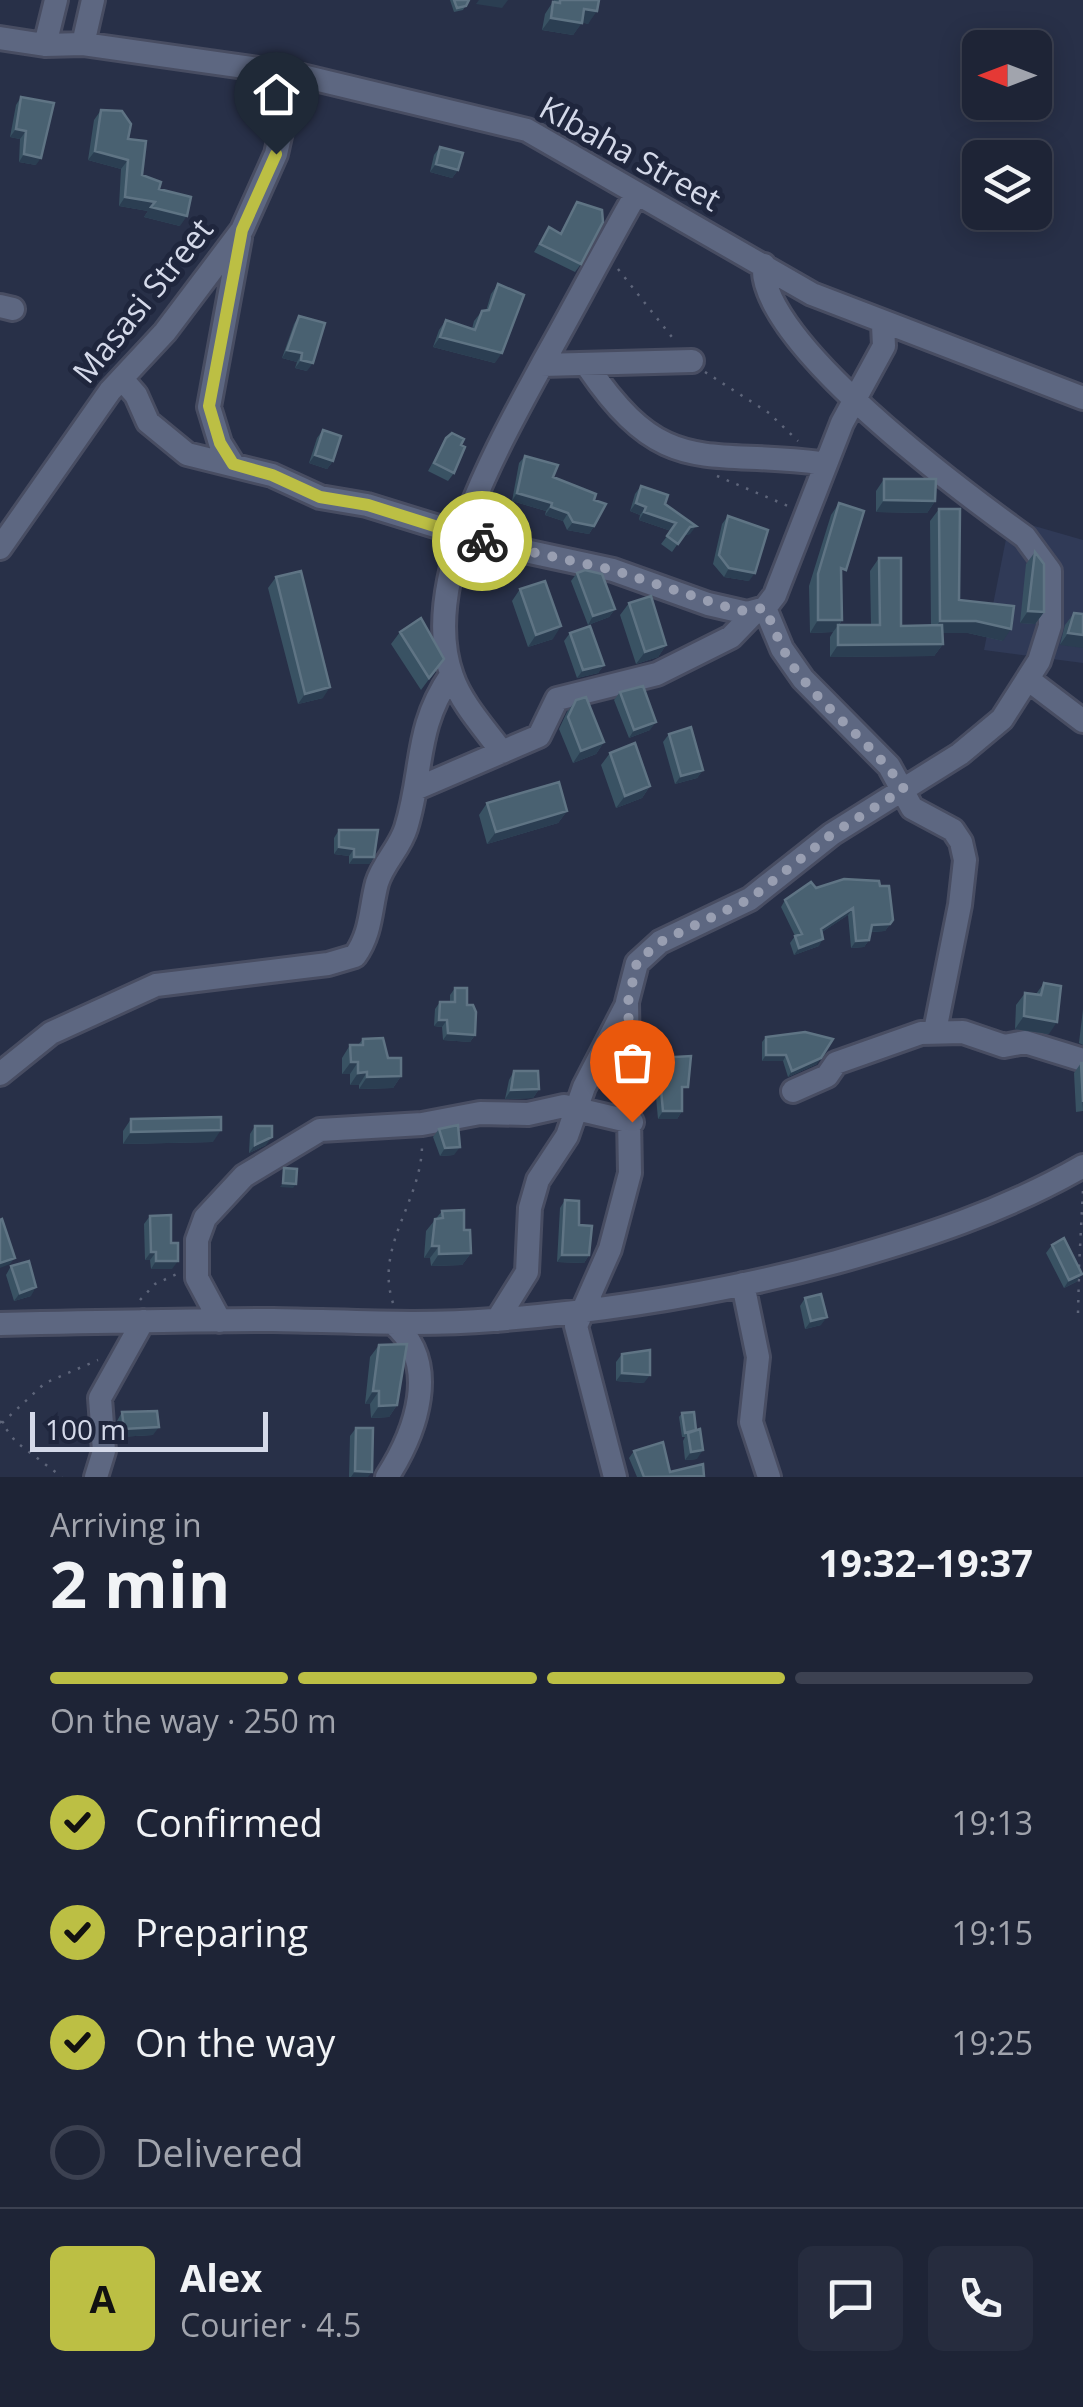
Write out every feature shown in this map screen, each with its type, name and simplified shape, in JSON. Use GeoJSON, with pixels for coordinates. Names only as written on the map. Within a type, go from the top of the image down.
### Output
{"type":"FeatureCollection","features":[{"type":"Feature","properties":{"kind":"street"},"geometry":{"type":"LineString","coordinates":[[45,45],[56,0]]}},
{"type":"Feature","properties":{"kind":"street"},"geometry":{"type":"LineString","coordinates":[[83,44],[93,0]]}},
{"type":"Feature","properties":{"kind":"street","name":"KIbaha Street"},"geometry":{"type":"LineString","coordinates":[[0,38],[45,45],[83,44],[294,74],[527,130],[812,294],[1083,398]]}},
{"type":"Feature","properties":{"kind":"street","name":"Masasi Street"},"geometry":{"type":"LineString","coordinates":[[0,548],[122,379],[165,332],[242,230],[276,154],[294,74]]}},
{"type":"Feature","properties":{"kind":"street"},"geometry":{"type":"LineString","coordinates":[[502,752],[451,675],[448,597],[461,535],[494,454],[636,194]]}},
{"type":"Feature","properties":{"kind":"street"},"geometry":{"type":"LineString","coordinates":[[233,464],[220,443],[209,406],[242,230]]}},
{"type":"Feature","properties":{"kind":"street"},"geometry":{"type":"LineString","coordinates":[[615,1477],[576,1326],[586,1310],[620,1215],[630,1173],[628,1002],[634,969],[649,950],[750,899],[832,834],[979,740],[1002,718],[1028,680],[1050,626],[1050,571],[1024,537],[856,401],[790,333],[765,288],[764,264]]}},
{"type":"Feature","properties":{"kind":"street"},"geometry":{"type":"LineString","coordinates":[[418,788],[539,736],[557,699],[657,674],[731,637],[761,610],[808,514],[836,438],[884,346],[883,324]]}},
{"type":"Feature","properties":{"kind":"street"},"geometry":{"type":"LineString","coordinates":[[542,365],[588,367],[632,360],[692,361]]}},
{"type":"Feature","properties":{"kind":"street"},"geometry":{"type":"LineString","coordinates":[[588,367],[640,427],[667,448],[707,457],[820,463]]}},
{"type":"Feature","properties":{"kind":"street"},"geometry":{"type":"LineString","coordinates":[[122,379],[136,395],[148,422],[180,450],[272,475],[320,497],[368,505],[461,535],[613,570],[708,604],[761,610]]}},
{"type":"Feature","properties":{"kind":"street"},"geometry":{"type":"LineString","coordinates":[[761,610],[802,679],[872,746],[904,789],[912,808],[953,830],[964,852],[960,905],[935,1031]]}},
{"type":"Feature","properties":{"kind":"street"},"geometry":{"type":"LineString","coordinates":[[0,1074],[51,1034],[156,985],[328,964],[355,956],[369,930],[380,876],[400,845],[418,788],[424,722],[451,675]]}},
{"type":"Feature","properties":{"kind":"street"},"geometry":{"type":"LineString","coordinates":[[1028,680],[1083,721]]}},
{"type":"Feature","properties":{"kind":"street"},"geometry":{"type":"LineString","coordinates":[[497,1320],[527,1272],[533,1193],[567,1136],[576,1108],[628,1002]]}},
{"type":"Feature","properties":{"kind":"street"},"geometry":{"type":"LineString","coordinates":[[793,1091],[827,1076],[836,1063],[902,1038],[935,1031],[963,1032],[1004,1046],[1026,1042],[1083,1060]]}},
{"type":"Feature","properties":{"kind":"street"},"geometry":{"type":"LineString","coordinates":[[220,1321],[197,1278],[197,1240],[205,1218],[229,1189],[320,1130],[422,1124],[480,1113],[509,1115],[576,1108],[632,1122]]}},
{"type":"Feature","properties":{"kind":"street"},"geometry":{"type":"LineString","coordinates":[[0,1324],[138,1312],[220,1321],[397,1323],[497,1320],[586,1310],[742,1284],[912,1242],[1012,1204],[1083,1166]]}},
{"type":"Feature","properties":{"kind":"street"},"geometry":{"type":"LineString","coordinates":[[742,1284],[758,1357],[751,1422],[769,1477]]}},
{"type":"Feature","properties":{"kind":"street"},"geometry":{"type":"LineString","coordinates":[[96,1477],[104,1451],[100,1398],[138,1312]]}},
{"type":"Feature","properties":{"kind":"street"},"geometry":{"type":"LineString","coordinates":[[387,1477],[414,1420],[419,1379],[418,1353],[397,1323]]}},
{"type":"Feature","properties":{"kind":"path"},"geometry":{"type":"LineString","coordinates":[[712,474],[808,514]]}},
{"type":"Feature","properties":{"kind":"path"},"geometry":{"type":"LineString","coordinates":[[397,1323],[388,1270],[399,1224],[421,1176],[422,1124]]}},
{"type":"Feature","properties":{"kind":"path"},"geometry":{"type":"LineString","coordinates":[[1078,1313],[1083,1185]]}},
{"type":"Feature","properties":{"kind":"path"},"geometry":{"type":"LineString","coordinates":[[138,1312],[155,1284],[176,1277],[178,1267]]}},
{"type":"Feature","properties":{"kind":"path"},"geometry":{"type":"LineString","coordinates":[[62,1477],[16,1442],[1,1422],[45,1382],[123,1352]]}},
{"type":"Feature","properties":{"kind":"shaded area"},"geometry":{"type":"Polygon","coordinates":[[[1010,519],[1083,540],[1083,663],[984,650],[1010,519]]]}},
{"type":"Feature","properties":{"kind":"building"},"geometry":{"type":"Polygon","coordinates":[[[454,0],[469,0],[466,6],[457,8],[454,0]]]}},
{"type":"Feature","properties":{"kind":"building"},"geometry":{"type":"Polygon","coordinates":[[[599,0],[597,11],[584,9],[582,23],[551,18],[553,2],[599,0]]]}},
{"type":"Feature","properties":{"kind":"building"},"geometry":{"type":"Polygon","coordinates":[[[21,97],[54,103],[41,158],[24,154],[26,131],[16,129],[21,97]]]}},
{"type":"Feature","properties":{"kind":"building"},"geometry":{"type":"Polygon","coordinates":[[[101,110],[122,111],[131,124],[128,139],[146,141],[142,175],[161,182],[159,189],[191,197],[187,216],[151,207],[155,202],[125,197],[128,160],[95,151],[101,110]]]}},
{"type":"Feature","properties":{"kind":"building"},"geometry":{"type":"Polygon","coordinates":[[[440,147],[463,153],[458,170],[436,164],[440,147]]]}},
{"type":"Feature","properties":{"kind":"building"},"geometry":{"type":"Polygon","coordinates":[[[577,202],[602,210],[603,222],[581,264],[540,244],[549,227],[561,234],[577,202]]]}},
{"type":"Feature","properties":{"kind":"building"},"geometry":{"type":"Polygon","coordinates":[[[498,284],[524,295],[502,353],[440,337],[446,320],[475,330],[482,311],[489,310],[498,284]]]}},
{"type":"Feature","properties":{"kind":"building"},"geometry":{"type":"Polygon","coordinates":[[[299,316],[325,323],[313,363],[301,360],[302,353],[287,350],[299,316]]]}},
{"type":"Feature","properties":{"kind":"building"},"geometry":{"type":"Polygon","coordinates":[[[323,430],[341,436],[333,461],[315,455],[323,430]]]}},
{"type":"Feature","properties":{"kind":"building"},"geometry":{"type":"Polygon","coordinates":[[[452,433],[464,439],[461,445],[465,447],[454,473],[434,463],[452,433]]]}},
{"type":"Feature","properties":{"kind":"building"},"geometry":{"type":"Polygon","coordinates":[[[525,456],[558,465],[553,477],[596,494],[594,500],[606,504],[594,526],[573,522],[568,513],[551,507],[552,503],[517,493],[525,456]]]}},
{"type":"Feature","properties":{"kind":"building"},"geometry":{"type":"Polygon","coordinates":[[[884,479],[936,479],[935,501],[884,500],[884,479]]]}},
{"type":"Feature","properties":{"kind":"building"},"geometry":{"type":"Polygon","coordinates":[[[641,486],[668,495],[665,504],[696,526],[690,527],[678,544],[667,536],[676,523],[644,512],[646,507],[636,503],[641,486]]]}},
{"type":"Feature","properties":{"kind":"building"},"geometry":{"type":"Polygon","coordinates":[[[839,503],[864,511],[846,570],[841,568],[842,620],[818,620],[818,574],[839,503]]]}},
{"type":"Feature","properties":{"kind":"building"},"geometry":{"type":"Polygon","coordinates":[[[939,509],[960,509],[959,600],[1014,606],[1011,629],[976,621],[940,621],[939,509]]]}},
{"type":"Feature","properties":{"kind":"building"},"geometry":{"type":"Polygon","coordinates":[[[728,516],[768,530],[755,573],[729,568],[719,555],[728,516]]]}},
{"type":"Feature","properties":{"kind":"building"},"geometry":{"type":"Polygon","coordinates":[[[1035,552],[1044,564],[1044,612],[1028,611],[1035,552]]]}},
{"type":"Feature","properties":{"kind":"building"},"geometry":{"type":"Polygon","coordinates":[[[879,558],[901,558],[901,626],[942,625],[943,644],[838,645],[838,625],[880,625],[879,558]]]}},
{"type":"Feature","properties":{"kind":"building"},"geometry":{"type":"Polygon","coordinates":[[[585,570],[602,574],[615,609],[593,616],[577,573],[585,570]]]}},
{"type":"Feature","properties":{"kind":"building"},"geometry":{"type":"Polygon","coordinates":[[[301,571],[330,687],[305,694],[276,577],[301,571]]]}},
{"type":"Feature","properties":{"kind":"building"},"geometry":{"type":"Polygon","coordinates":[[[545,581],[561,626],[536,635],[520,589],[545,581]]]}},
{"type":"Feature","properties":{"kind":"building"},"geometry":{"type":"Polygon","coordinates":[[[651,596],[666,645],[645,652],[629,603],[651,596]]]}},
{"type":"Feature","properties":{"kind":"building"},"geometry":{"type":"Polygon","coordinates":[[[1074,613],[1083,614],[1083,635],[1068,633],[1074,613]]]}},
{"type":"Feature","properties":{"kind":"building"},"geometry":{"type":"Polygon","coordinates":[[[421,618],[444,659],[429,678],[400,632],[421,618]]]}},
{"type":"Feature","properties":{"kind":"building"},"geometry":{"type":"Polygon","coordinates":[[[590,626],[604,665],[583,670],[570,633],[590,626]]]}},
{"type":"Feature","properties":{"kind":"building"},"geometry":{"type":"Polygon","coordinates":[[[643,686],[656,722],[634,730],[620,692],[643,686]]]}},
{"type":"Feature","properties":{"kind":"building"},"geometry":{"type":"Polygon","coordinates":[[[586,697],[604,742],[581,751],[568,717],[576,700],[586,697]]]}},
{"type":"Feature","properties":{"kind":"building"},"geometry":{"type":"Polygon","coordinates":[[[691,727],[703,770],[681,776],[669,734],[691,727]]]}},
{"type":"Feature","properties":{"kind":"building"},"geometry":{"type":"Polygon","coordinates":[[[635,743],[650,786],[625,796],[610,753],[635,743]]]}},
{"type":"Feature","properties":{"kind":"building"},"geometry":{"type":"Polygon","coordinates":[[[559,782],[567,811],[496,832],[487,803],[559,782]]]}},
{"type":"Feature","properties":{"kind":"building"},"geometry":{"type":"Polygon","coordinates":[[[339,830],[378,830],[374,857],[354,857],[354,849],[339,847],[339,830]]]}},
{"type":"Feature","properties":{"kind":"building"},"geometry":{"type":"Polygon","coordinates":[[[844,879],[879,881],[880,886],[889,886],[893,920],[890,924],[872,925],[869,940],[856,941],[853,908],[821,929],[823,939],[799,948],[795,936],[802,934],[785,900],[811,882],[816,888],[844,879]]]}},
{"type":"Feature","properties":{"kind":"building"},"geometry":{"type":"Polygon","coordinates":[[[1044,983],[1061,986],[1057,1022],[1024,1016],[1025,993],[1041,995],[1044,983]]]}},
{"type":"Feature","properties":{"kind":"building"},"geometry":{"type":"Polygon","coordinates":[[[455,988],[467,988],[467,1005],[473,1005],[476,1012],[475,1035],[448,1033],[447,1020],[439,1020],[440,1002],[455,1002],[455,988]]]}},
{"type":"Feature","properties":{"kind":"building"},"geometry":{"type":"Polygon","coordinates":[[[805,1032],[833,1039],[821,1058],[792,1071],[786,1055],[766,1055],[766,1037],[805,1032]]]}},
{"type":"Feature","properties":{"kind":"building"},"geometry":{"type":"Polygon","coordinates":[[[383,1038],[388,1058],[401,1058],[401,1076],[367,1077],[367,1072],[358,1073],[358,1062],[351,1062],[350,1045],[363,1045],[363,1039],[383,1038]]]}},
{"type":"Feature","properties":{"kind":"building"},"geometry":{"type":"Polygon","coordinates":[[[691,1056],[688,1087],[682,1087],[682,1111],[663,1111],[658,1058],[691,1056]]]}},
{"type":"Feature","properties":{"kind":"building"},"geometry":{"type":"Polygon","coordinates":[[[514,1071],[538,1071],[539,1089],[511,1090],[514,1071]]]}},
{"type":"Feature","properties":{"kind":"building"},"geometry":{"type":"Polygon","coordinates":[[[221,1117],[221,1130],[131,1132],[131,1119],[221,1117]]]}},
{"type":"Feature","properties":{"kind":"building"},"geometry":{"type":"Polygon","coordinates":[[[458,1125],[460,1147],[445,1148],[439,1129],[458,1125]]]}},
{"type":"Feature","properties":{"kind":"building"},"geometry":{"type":"Polygon","coordinates":[[[255,1126],[272,1126],[272,1137],[255,1145],[255,1126]]]}},
{"type":"Feature","properties":{"kind":"building"},"geometry":{"type":"Polygon","coordinates":[[[284,1168],[297,1169],[296,1184],[283,1183],[284,1168]]]}},
{"type":"Feature","properties":{"kind":"building"},"geometry":{"type":"Polygon","coordinates":[[[565,1200],[579,1201],[579,1225],[592,1226],[589,1255],[562,1255],[565,1200]]]}},
{"type":"Feature","properties":{"kind":"building"},"geometry":{"type":"Polygon","coordinates":[[[464,1210],[464,1230],[470,1230],[471,1253],[439,1254],[439,1246],[432,1246],[435,1219],[443,1218],[442,1211],[464,1210]]]}},
{"type":"Feature","properties":{"kind":"building"},"geometry":{"type":"Polygon","coordinates":[[[171,1215],[171,1243],[178,1243],[178,1261],[156,1261],[156,1252],[151,1252],[150,1216],[171,1215]]]}},
{"type":"Feature","properties":{"kind":"building"},"geometry":{"type":"Polygon","coordinates":[[[0,1220],[15,1258],[0,1263],[0,1220]]]}},
{"type":"Feature","properties":{"kind":"building"},"geometry":{"type":"Polygon","coordinates":[[[1064,1238],[1082,1274],[1069,1280],[1052,1245],[1064,1238]]]}},
{"type":"Feature","properties":{"kind":"building"},"geometry":{"type":"Polygon","coordinates":[[[29,1261],[36,1287],[20,1293],[11,1266],[29,1261]]]}},
{"type":"Feature","properties":{"kind":"building"},"geometry":{"type":"Polygon","coordinates":[[[821,1294],[827,1317],[811,1321],[805,1298],[821,1294]]]}},
{"type":"Feature","properties":{"kind":"building"},"geometry":{"type":"Polygon","coordinates":[[[407,1344],[397,1405],[379,1406],[379,1391],[373,1391],[379,1345],[407,1344]]]}},
{"type":"Feature","properties":{"kind":"building"},"geometry":{"type":"Polygon","coordinates":[[[650,1350],[650,1375],[622,1373],[622,1354],[650,1350]]]}},
{"type":"Feature","properties":{"kind":"building"},"geometry":{"type":"Polygon","coordinates":[[[157,1411],[159,1427],[124,1429],[122,1412],[157,1411]]]}},
{"type":"Feature","properties":{"kind":"building"},"geometry":{"type":"Polygon","coordinates":[[[694,1412],[696,1430],[685,1433],[682,1413],[694,1412]]]}},
{"type":"Feature","properties":{"kind":"building"},"geometry":{"type":"Polygon","coordinates":[[[356,1428],[373,1428],[372,1472],[355,1471],[356,1428]]]}},
{"type":"Feature","properties":{"kind":"building"},"geometry":{"type":"Polygon","coordinates":[[[700,1429],[703,1450],[691,1452],[688,1433],[700,1429]]]}},
{"type":"Feature","properties":{"kind":"building"},"geometry":{"type":"Polygon","coordinates":[[[663,1442],[670,1472],[703,1464],[704,1476],[644,1477],[634,1451],[663,1442]]]}},
{"type":"Feature","properties":{"kind":"way so far"},"geometry":{"type":"LineString","coordinates":[[482,541],[613,570],[708,604],[747,613],[765,608],[782,649],[802,679],[872,746],[904,789],[832,834],[750,899],[660,942],[637,962],[628,1002],[632,1122]]}},
{"type":"Feature","properties":{"kind":"route"},"geometry":{"type":"LineString","coordinates":[[276,154],[242,230],[229,290],[217,378],[209,406],[220,443],[233,464],[272,475],[320,497],[368,505],[482,541]]}}]}
